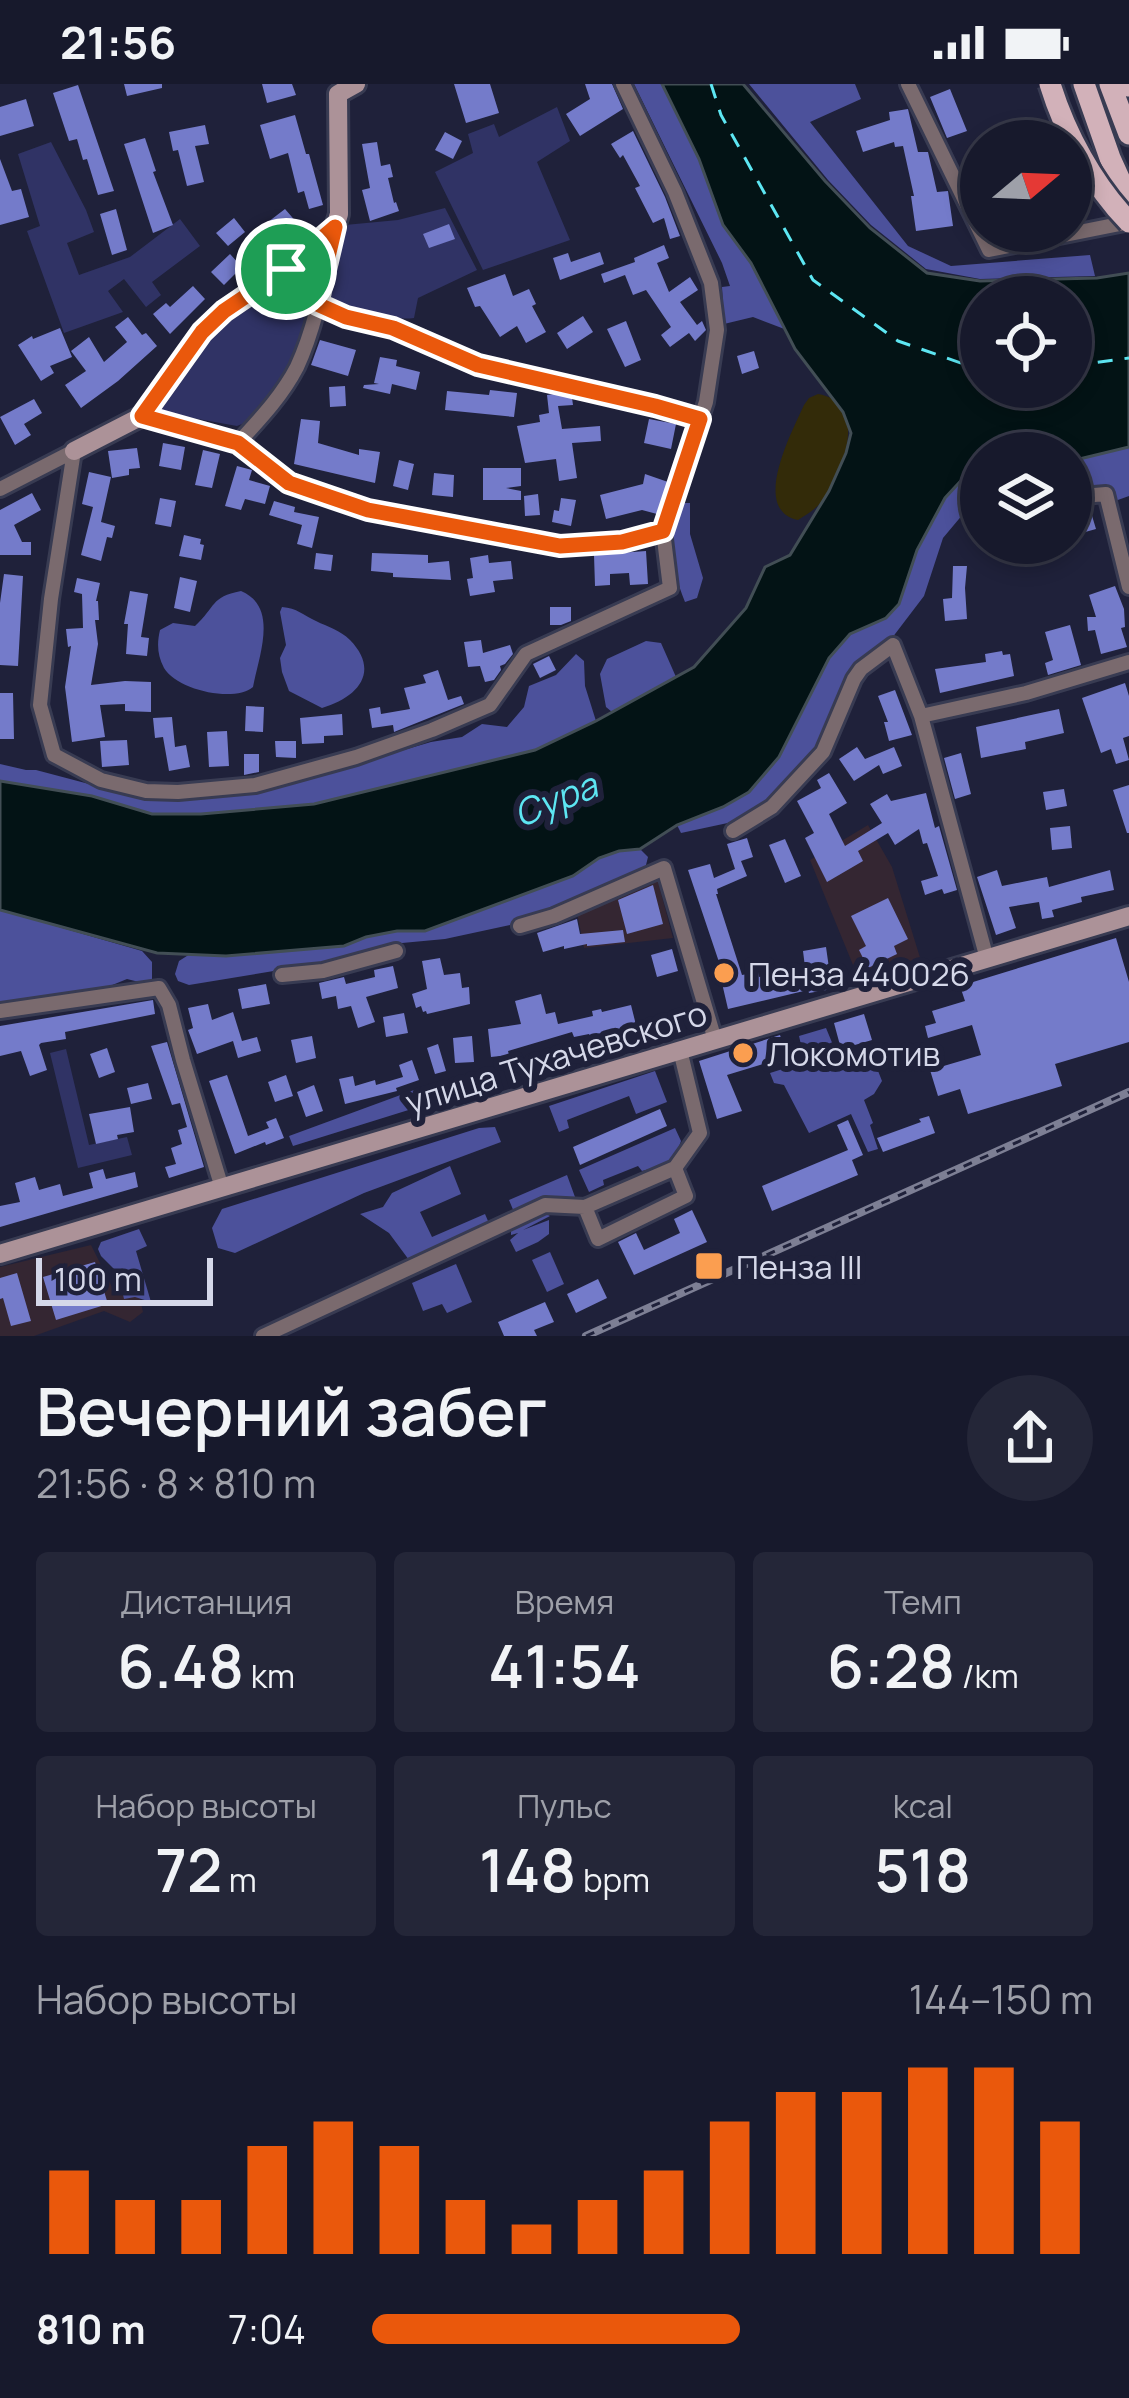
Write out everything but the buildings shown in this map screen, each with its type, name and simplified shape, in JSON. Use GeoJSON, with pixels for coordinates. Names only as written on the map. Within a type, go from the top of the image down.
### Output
{"type":"FeatureCollection","features":[{"type":"Feature","properties":{"kind":"main road"},"geometry":{"type":"LineString","coordinates":[[74,451],[142,416],[224,311],[286,269],[335,227],[339,214],[338,94],[356,84]]}},
{"type":"Feature","properties":{"kind":"main road"},"geometry":{"type":"LineString","coordinates":[[1050,84],[1069,131],[1123,224]]}},
{"type":"Feature","properties":{"kind":"main road"},"geometry":{"type":"LineString","coordinates":[[1083,84],[1129,200]]}},
{"type":"Feature","properties":{"kind":"main road"},"geometry":{"type":"LineString","coordinates":[[1110,84],[1129,134]]}},
{"type":"Feature","properties":{"kind":"main road","name":"улица Тухачевского"},"geometry":{"type":"LineString","coordinates":[[0,1254],[1129,916]]}},
{"type":"Feature","properties":{"kind":"street"},"geometry":{"type":"LineString","coordinates":[[74,451],[40,705],[54,755],[100,780],[178,792],[255,785],[356,758],[490,705],[526,654],[670,589],[663,531],[706,402],[717,330],[711,283],[675,192],[623,84]]}},
{"type":"Feature","properties":{"kind":"street"},"geometry":{"type":"LineString","coordinates":[[908,84],[989,250],[1123,224],[1083,84]]}},
{"type":"Feature","properties":{"kind":"street"},"geometry":{"type":"LineString","coordinates":[[238,443],[274,404],[298,365],[335,227]]}},
{"type":"Feature","properties":{"kind":"street"},"geometry":{"type":"LineString","coordinates":[[317,304],[346,317],[393,328],[478,365],[700,419]]}},
{"type":"Feature","properties":{"kind":"street"},"geometry":{"type":"LineString","coordinates":[[142,416],[238,443],[289,483],[368,510],[560,546],[622,542],[663,531]]}},
{"type":"Feature","properties":{"kind":"street"},"geometry":{"type":"LineString","coordinates":[[0,489],[74,451]]}},
{"type":"Feature","properties":{"kind":"street"},"geometry":{"type":"LineString","coordinates":[[1092,495],[1106,494],[1129,586]]}},
{"type":"Feature","properties":{"kind":"street"},"geometry":{"type":"LineString","coordinates":[[733,831],[772,807],[823,752],[854,679],[892,645],[920,716],[987,959]]}},
{"type":"Feature","properties":{"kind":"street"},"geometry":{"type":"LineString","coordinates":[[920,716],[1026,693],[1129,662]]}},
{"type":"Feature","properties":{"kind":"street"},"geometry":{"type":"LineString","coordinates":[[520,926],[664,868],[715,1040]]}},
{"type":"Feature","properties":{"kind":"street"},"geometry":{"type":"LineString","coordinates":[[282,975],[322,971],[396,951]]}},
{"type":"Feature","properties":{"kind":"street"},"geometry":{"type":"LineString","coordinates":[[0,1011],[159,988],[170,1005],[222,1187]]}},
{"type":"Feature","properties":{"kind":"street"},"geometry":{"type":"LineString","coordinates":[[263,1336],[545,1204],[585,1207],[675,1168],[700,1133],[680,1050]]}},
{"type":"Feature","properties":{"kind":"street"},"geometry":{"type":"LineString","coordinates":[[585,1207],[598,1239],[686,1196],[675,1168]]}},
{"type":"Feature","properties":{"kind":"shaded area"},"geometry":{"type":"Polygon","coordinates":[[[634,84],[662,84],[699,159],[723,225],[751,263],[787,330],[753,317],[724,324],[722,287],[730,286],[722,263],[634,84]]]}},
{"type":"Feature","properties":{"kind":"shaded area"},"geometry":{"type":"Polygon","coordinates":[[[749,84],[855,84],[861,99],[810,122],[908,246],[951,266],[1090,255],[1095,276],[964,276],[926,269],[871,225],[749,84]]]}},
{"type":"Feature","properties":{"kind":"shaded area"},"geometry":{"type":"Polygon","coordinates":[[[557,107],[570,141],[537,162],[570,240],[483,270],[435,172],[473,153],[468,134],[494,124],[499,137],[557,107]]]}},
{"type":"Feature","properties":{"kind":"shaded area"},"geometry":{"type":"Polygon","coordinates":[[[51,142],[94,232],[67,243],[79,275],[130,257],[180,219],[200,246],[152,282],[161,295],[146,307],[124,279],[108,291],[123,312],[64,333],[27,231],[40,226],[18,154],[51,142]]]}},
{"type":"Feature","properties":{"kind":"shaded area"},"geometry":{"type":"Polygon","coordinates":[[[445,208],[477,270],[418,298],[414,318],[364,314],[330,298],[327,280],[345,225],[398,220],[445,208]]]}},
{"type":"Feature","properties":{"kind":"shaded area"},"geometry":{"type":"Polygon","coordinates":[[[328,240],[298,345],[272,396],[256,415],[237,426],[159,412],[157,406],[205,334],[328,240]]]}},
{"type":"Feature","properties":{"kind":"shaded area"},"geometry":{"type":"Polygon","coordinates":[[[1129,447],[1129,496],[1115,501],[1112,490],[1092,486],[1092,456],[1129,447]]]}},
{"type":"Feature","properties":{"kind":"shaded area"},"geometry":{"type":"Polygon","coordinates":[[[960,482],[960,518],[943,538],[924,596],[892,638],[866,654],[849,673],[819,748],[771,800],[737,821],[681,833],[677,825],[749,792],[779,757],[829,658],[850,634],[886,618],[899,604],[917,550],[945,498],[960,482]]]}},
{"type":"Feature","properties":{"kind":"shaded area"},"geometry":{"type":"Polygon","coordinates":[[[680,503],[690,503],[690,534],[703,578],[697,598],[685,602],[672,552],[672,528],[680,503]]]}},
{"type":"Feature","properties":{"kind":"shaded area"},"geometry":{"type":"Polygon","coordinates":[[[241,591],[253,598],[263,620],[253,687],[220,694],[193,688],[171,676],[159,654],[160,630],[173,623],[195,626],[218,600],[241,591]]]}},
{"type":"Feature","properties":{"kind":"shaded area"},"geometry":{"type":"Polygon","coordinates":[[[282,607],[338,631],[359,652],[364,673],[346,698],[322,708],[289,691],[280,658],[286,645],[282,607]]]}},
{"type":"Feature","properties":{"kind":"shaded area"},"geometry":{"type":"Polygon","coordinates":[[[646,641],[661,643],[676,677],[612,712],[606,707],[600,674],[607,659],[646,641]]]}},
{"type":"Feature","properties":{"kind":"shaded area"},"geometry":{"type":"Polygon","coordinates":[[[576,654],[584,661],[585,686],[596,721],[535,750],[314,804],[152,814],[92,796],[0,781],[0,764],[142,798],[181,798],[356,764],[462,737],[482,724],[507,727],[524,707],[529,686],[556,675],[576,654]]]}},
{"type":"Feature","properties":{"kind":"shaded area"},"geometry":{"type":"Polygon","coordinates":[[[868,825],[892,867],[922,964],[860,982],[810,860],[868,825]]]}},
{"type":"Feature","properties":{"kind":"shaded area"},"geometry":{"type":"Polygon","coordinates":[[[640,849],[648,857],[645,869],[510,925],[189,985],[178,981],[175,974],[179,961],[190,954],[226,956],[344,946],[397,931],[425,931],[573,876],[599,858],[640,849]]]}},
{"type":"Feature","properties":{"kind":"shaded area"},"geometry":{"type":"Polygon","coordinates":[[[656,874],[673,938],[584,948],[577,913],[615,890],[656,874]]]}},
{"type":"Feature","properties":{"kind":"shaded area"},"geometry":{"type":"Polygon","coordinates":[[[0,910],[142,951],[152,962],[152,982],[127,979],[105,988],[0,1006],[0,910]]]}},
{"type":"Feature","properties":{"kind":"shaded area"},"geometry":{"type":"Polygon","coordinates":[[[826,1028],[838,1057],[869,1048],[882,1081],[864,1100],[878,1149],[868,1152],[851,1114],[809,1133],[784,1085],[774,1083],[770,1073],[805,1062],[799,1036],[826,1028]]]}},
{"type":"Feature","properties":{"kind":"shaded area"},"geometry":{"type":"Polygon","coordinates":[[[66,1049],[89,1145],[127,1137],[132,1155],[78,1168],[50,1053],[66,1049]]]}},
{"type":"Feature","properties":{"kind":"shaded area"},"geometry":{"type":"Polygon","coordinates":[[[655,1071],[667,1102],[636,1114],[629,1096],[567,1120],[569,1128],[559,1132],[549,1106],[655,1071]]]}},
{"type":"Feature","properties":{"kind":"shaded area"},"geometry":{"type":"Polygon","coordinates":[[[425,1086],[431,1103],[293,1146],[289,1136],[425,1086]]]}},
{"type":"Feature","properties":{"kind":"shaded area"},"geometry":{"type":"Polygon","coordinates":[[[495,1127],[501,1142],[364,1193],[235,1253],[218,1248],[212,1228],[222,1209],[479,1128],[495,1127]]]}},
{"type":"Feature","properties":{"kind":"shaded area"},"geometry":{"type":"Polygon","coordinates":[[[675,1128],[681,1141],[673,1163],[642,1171],[638,1166],[603,1180],[604,1185],[589,1192],[579,1170],[675,1128]]]}},
{"type":"Feature","properties":{"kind":"shaded area"},"geometry":{"type":"Polygon","coordinates":[[[450,1166],[461,1194],[420,1212],[432,1237],[485,1214],[491,1228],[412,1264],[389,1233],[360,1214],[383,1207],[392,1193],[450,1166]]]}},
{"type":"Feature","properties":{"kind":"shaded area"},"geometry":{"type":"Polygon","coordinates":[[[567,1175],[575,1197],[547,1197],[514,1212],[509,1200],[567,1175]]]}},
{"type":"Feature","properties":{"kind":"shaded area"},"geometry":{"type":"Polygon","coordinates":[[[543,1212],[550,1216],[523,1230],[549,1220],[549,1234],[516,1252],[510,1240],[518,1233],[511,1235],[511,1227],[543,1212]]]}},
{"type":"Feature","properties":{"kind":"shaded area"},"geometry":{"type":"Polygon","coordinates":[[[139,1229],[147,1246],[136,1251],[151,1302],[124,1299],[118,1273],[98,1249],[101,1242],[139,1229]]]}},
{"type":"Feature","properties":{"kind":"shaded area"},"geometry":{"type":"Polygon","coordinates":[[[91,1245],[114,1291],[138,1290],[143,1312],[130,1322],[104,1311],[34,1336],[0,1336],[0,1267],[91,1245]]]}},
{"type":"Feature","properties":{"kind":"shaded area"},"geometry":{"type":"Polygon","coordinates":[[[550,1252],[564,1284],[547,1292],[532,1260],[550,1252]]]}},
{"type":"Feature","properties":{"kind":"shaded area"},"geometry":{"type":"Polygon","coordinates":[[[456,1264],[472,1302],[447,1313],[442,1304],[423,1311],[412,1283],[456,1264]]]}},
{"type":"Feature","properties":{"kind":"sand"},"geometry":{"type":"Polygon","coordinates":[[[818,394],[834,400],[844,411],[847,441],[830,489],[817,507],[798,520],[784,513],[777,502],[778,469],[804,405],[818,394]]]}},
{"type":"Feature","properties":{"kind":"water","name":"Сура"},"geometry":{"type":"Polygon","coordinates":[[[662,84],[743,84],[870,228],[927,273],[960,278],[960,408],[1092,408],[1092,278],[1129,273],[1129,447],[1092,456],[1092,432],[960,432],[960,482],[945,498],[917,550],[899,604],[886,618],[850,634],[829,658],[779,757],[749,792],[677,825],[640,849],[599,858],[573,876],[425,931],[397,931],[344,946],[226,956],[157,953],[0,910],[0,781],[92,796],[152,814],[314,804],[535,750],[694,667],[746,608],[765,567],[790,555],[829,491],[851,433],[843,412],[795,349],[751,263],[723,225],[699,159],[662,84]]]}},
{"type":"Feature","properties":{"kind":"ferry route"},"geometry":{"type":"LineString","coordinates":[[711,84],[721,115],[813,280],[898,341],[960,363]]}},
{"type":"Feature","properties":{"kind":"ferry route"},"geometry":{"type":"LineString","coordinates":[[1092,363],[1129,358]]}},
{"type":"Feature","properties":{"kind":"railway"},"geometry":{"type":"LineString","coordinates":[[586,1336],[1129,1092]]}},
{"type":"Feature","properties":{"kind":"place","name":"Пенза 440026"},"geometry":{"type":"Point","coordinates":[724,973]}},
{"type":"Feature","properties":{"kind":"place","name":"Локомотив"},"geometry":{"type":"Point","coordinates":[743,1053]}},
{"type":"Feature","properties":{"kind":"place","name":"Пенза III"},"geometry":{"type":"Point","coordinates":[709,1266]}},
{"type":"Feature","properties":{"kind":"route"},"geometry":{"type":"LineString","coordinates":[[335,227],[317,304],[346,317],[393,328],[478,365],[700,419],[663,531],[622,542],[560,546],[368,510],[289,483],[238,443],[142,416],[202,332],[224,311],[286,269],[335,227]]}}]}
